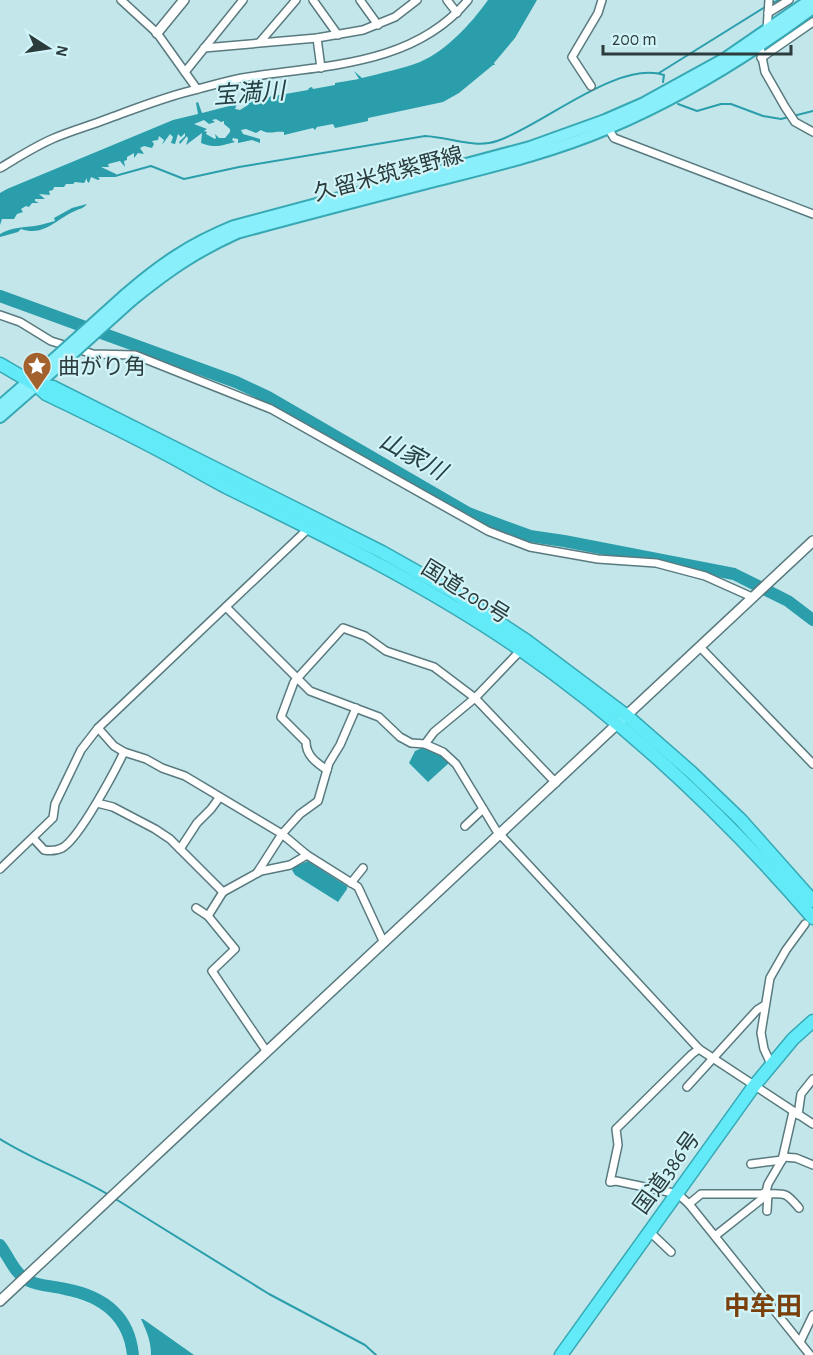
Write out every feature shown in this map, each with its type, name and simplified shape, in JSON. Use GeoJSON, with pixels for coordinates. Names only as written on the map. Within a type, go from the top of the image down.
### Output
{"type":"FeatureCollection","features":[{"type":"Feature","properties":{"kind":"highway","name":"国道200号"},"geometry":{"type":"LineString","coordinates":[[0,364],[32,382],[46,394],[377,562],[445,601],[623,720],[732,830],[809,921]]}},
{"type":"Feature","properties":{"kind":"highway","name":"国道200号"},"geometry":{"type":"LineString","coordinates":[[32,382],[54,387],[403,563],[453,592],[527,641],[623,720],[691,772],[741,820],[813,901]]}},
{"type":"Feature","properties":{"kind":"highway","name":"国道386号"},"geometry":{"type":"LineString","coordinates":[[561,1355],[754,1086],[771,1064],[813,1020]]}},
{"type":"Feature","properties":{"kind":"main road","name":"久留米筑紫野線"},"geometry":{"type":"LineString","coordinates":[[0,406],[59,360],[129,297],[154,270],[200,240],[234,226],[520,150],[580,130],[644,103],[724,59],[810,0]]}},
{"type":"Feature","properties":{"kind":"main road","name":"久留米筑紫野線"},"geometry":{"type":"LineString","coordinates":[[129,297],[183,260],[237,233],[495,166],[608,128],[760,52],[813,8]]}},
{"type":"Feature","properties":{"kind":"main road","name":"久留米筑紫野線"},"geometry":{"type":"LineString","coordinates":[[0,417],[32,382]]}},
{"type":"Feature","properties":{"kind":"street"},"geometry":{"type":"LineString","coordinates":[[121,0],[157,33],[197,89]]}},
{"type":"Feature","properties":{"kind":"street"},"geometry":{"type":"LineString","coordinates":[[157,33],[184,0]]}},
{"type":"Feature","properties":{"kind":"street"},"geometry":{"type":"LineString","coordinates":[[185,72],[243,0]]}},
{"type":"Feature","properties":{"kind":"street"},"geometry":{"type":"LineString","coordinates":[[260,42],[296,0]]}},
{"type":"Feature","properties":{"kind":"street"},"geometry":{"type":"LineString","coordinates":[[313,0],[338,35]]}},
{"type":"Feature","properties":{"kind":"street"},"geometry":{"type":"LineString","coordinates":[[360,0],[378,25]]}},
{"type":"Feature","properties":{"kind":"street"},"geometry":{"type":"LineString","coordinates":[[447,0],[457,13]]}},
{"type":"Feature","properties":{"kind":"street"},"geometry":{"type":"LineString","coordinates":[[0,168],[52,139],[175,95],[240,78],[321,68],[406,47],[429,35],[457,13],[468,0]]}},
{"type":"Feature","properties":{"kind":"street"},"geometry":{"type":"LineString","coordinates":[[591,86],[572,57],[598,13],[602,0]]}},
{"type":"Feature","properties":{"kind":"street"},"geometry":{"type":"LineString","coordinates":[[767,31],[769,0]]}},
{"type":"Feature","properties":{"kind":"street"},"geometry":{"type":"LineString","coordinates":[[768,13],[789,0]]}},
{"type":"Feature","properties":{"kind":"street"},"geometry":{"type":"LineString","coordinates":[[204,48],[316,38],[363,30],[395,17],[412,2]]}},
{"type":"Feature","properties":{"kind":"street"},"geometry":{"type":"LineString","coordinates":[[813,22],[760,52],[765,72],[784,107],[795,122],[813,132]]}},
{"type":"Feature","properties":{"kind":"street"},"geometry":{"type":"LineString","coordinates":[[316,38],[321,68]]}},
{"type":"Feature","properties":{"kind":"street"},"geometry":{"type":"LineString","coordinates":[[608,128],[614,138],[813,214]]}},
{"type":"Feature","properties":{"kind":"street"},"geometry":{"type":"LineString","coordinates":[[0,315],[20,322],[51,341],[93,354],[135,355],[271,409],[488,531],[530,547],[598,559],[656,563],[705,576],[752,597]]}},
{"type":"Feature","properties":{"kind":"street"},"geometry":{"type":"LineString","coordinates":[[0,869],[53,818],[55,804],[81,750],[98,728],[310,527]]}},
{"type":"Feature","properties":{"kind":"street"},"geometry":{"type":"LineString","coordinates":[[0,1301],[813,541]]}},
{"type":"Feature","properties":{"kind":"street"},"geometry":{"type":"LineString","coordinates":[[226,607],[310,691],[379,717],[400,737],[411,743],[425,744],[442,752],[456,764],[500,834],[699,1049],[796,1113],[812,1120]]}},
{"type":"Feature","properties":{"kind":"street"},"geometry":{"type":"LineString","coordinates":[[327,770],[314,761],[306,748],[306,742],[281,717],[297,679],[343,628],[365,636],[386,651],[434,667],[475,698],[556,783]]}},
{"type":"Feature","properties":{"kind":"street"},"geometry":{"type":"LineString","coordinates":[[700,647],[813,764]]}},
{"type":"Feature","properties":{"kind":"street"},"geometry":{"type":"LineString","coordinates":[[425,744],[434,732],[475,698],[520,650]]}},
{"type":"Feature","properties":{"kind":"street"},"geometry":{"type":"LineString","coordinates":[[257,873],[282,834],[300,814],[318,801],[327,770],[356,708]]}},
{"type":"Feature","properties":{"kind":"street"},"geometry":{"type":"LineString","coordinates":[[98,728],[114,746],[185,776],[282,834],[307,855],[358,887],[384,943]]}},
{"type":"Feature","properties":{"kind":"street"},"geometry":{"type":"LineString","coordinates":[[33,838],[44,850],[62,849],[69,843],[97,803],[124,752]]}},
{"type":"Feature","properties":{"kind":"street"},"geometry":{"type":"LineString","coordinates":[[180,849],[197,823],[219,798]]}},
{"type":"Feature","properties":{"kind":"street"},"geometry":{"type":"LineString","coordinates":[[97,803],[113,807],[155,829],[180,849],[223,892]]}},
{"type":"Feature","properties":{"kind":"street"},"geometry":{"type":"LineString","coordinates":[[465,826],[483,809]]}},
{"type":"Feature","properties":{"kind":"street"},"geometry":{"type":"LineString","coordinates":[[208,916],[223,892],[257,873],[290,865],[307,855]]}},
{"type":"Feature","properties":{"kind":"street"},"geometry":{"type":"LineString","coordinates":[[351,883],[363,868]]}},
{"type":"Feature","properties":{"kind":"street"},"geometry":{"type":"LineString","coordinates":[[196,908],[208,916],[235,949],[212,971],[267,1052]]}},
{"type":"Feature","properties":{"kind":"street"},"geometry":{"type":"LineString","coordinates":[[771,1064],[764,1049],[761,1032],[770,978],[775,966],[809,921]]}},
{"type":"Feature","properties":{"kind":"street"},"geometry":{"type":"LineString","coordinates":[[687,1088],[757,1010],[765,1005]]}},
{"type":"Feature","properties":{"kind":"street"},"geometry":{"type":"LineString","coordinates":[[699,1049],[616,1129],[618,1145],[610,1182],[616,1181],[678,1194],[689,1204],[810,1355]]}},
{"type":"Feature","properties":{"kind":"street"},"geometry":{"type":"LineString","coordinates":[[767,1211],[768,1184],[783,1159],[801,1094],[813,1079]]}},
{"type":"Feature","properties":{"kind":"street"},"geometry":{"type":"LineString","coordinates":[[751,1164],[796,1158],[813,1165]]}},
{"type":"Feature","properties":{"kind":"street"},"geometry":{"type":"LineString","coordinates":[[715,1236],[767,1193]]}},
{"type":"Feature","properties":{"kind":"street"},"geometry":{"type":"LineString","coordinates":[[689,1204],[701,1194],[784,1193],[799,1208]]}},
{"type":"Feature","properties":{"kind":"street"},"geometry":{"type":"LineString","coordinates":[[650,1232],[670,1252]]}},
{"type":"Feature","properties":{"kind":"street"},"geometry":{"type":"LineString","coordinates":[[800,1342],[813,1314]]}},
{"type":"Feature","properties":{"kind":"water"},"geometry":{"type":"Polygon","coordinates":[[[488,0],[537,0],[515,38],[494,63],[495,65],[459,93],[443,102],[368,118],[368,121],[335,128],[333,124],[317,127],[315,130],[313,128],[284,135],[284,132],[269,133],[261,130],[256,133],[246,129],[241,130],[243,134],[260,139],[260,143],[252,140],[238,143],[238,139],[233,138],[235,142],[211,146],[201,143],[202,133],[186,145],[187,136],[180,144],[185,133],[181,137],[178,134],[175,144],[171,143],[173,137],[170,134],[162,145],[164,140],[159,136],[158,140],[152,141],[154,144],[152,148],[144,146],[140,148],[144,154],[138,153],[134,158],[134,153],[127,157],[124,161],[125,167],[120,161],[108,164],[109,167],[101,167],[116,174],[116,177],[98,177],[100,179],[98,180],[91,177],[89,183],[87,178],[84,183],[75,182],[66,184],[64,187],[54,187],[49,191],[50,195],[39,194],[45,199],[35,199],[39,203],[32,203],[29,207],[21,209],[23,212],[17,214],[14,219],[2,219],[0,225],[0,193],[173,120],[198,114],[196,103],[198,102],[202,113],[237,104],[235,109],[240,110],[251,100],[359,79],[354,71],[362,78],[399,69],[420,62],[440,51],[466,27],[488,0]],[[216,119],[212,120],[215,122],[209,124],[204,120],[194,124],[207,129],[204,131],[207,132],[206,134],[215,139],[215,134],[219,138],[225,138],[230,132],[224,121],[216,119]]]}},
{"type":"Feature","properties":{"kind":"water"},"geometry":{"type":"Polygon","coordinates":[[[87,204],[43,229],[29,231],[21,229],[0,237],[0,234],[10,230],[55,221],[54,218],[72,208],[87,204]]]}},
{"type":"Feature","properties":{"kind":"water"},"geometry":{"type":"Polygon","coordinates":[[[422,748],[433,750],[450,762],[428,782],[409,763],[415,751],[422,748]]]}},
{"type":"Feature","properties":{"kind":"water"},"geometry":{"type":"Polygon","coordinates":[[[308,861],[347,886],[338,902],[295,875],[292,870],[294,867],[308,861]]]}},
{"type":"Feature","properties":{"kind":"water"},"geometry":{"type":"Polygon","coordinates":[[[141,1319],[194,1355],[151,1355],[148,1337],[141,1319]]]}},
{"type":"Feature","properties":{"kind":"waterway"},"geometry":{"type":"LineString","coordinates":[[770,4],[779,0]]}},
{"type":"Feature","properties":{"kind":"waterway"},"geometry":{"type":"LineString","coordinates":[[659,73],[765,7]]}},
{"type":"Feature","properties":{"kind":"waterway"},"geometry":{"type":"LineString","coordinates":[[115,176],[151,166],[184,179],[239,167],[425,136],[480,144],[489,143],[515,133],[602,85],[624,77],[645,73],[664,75],[663,82]]}},
{"type":"Feature","properties":{"kind":"waterway"},"geometry":{"type":"LineString","coordinates":[[678,104],[697,111],[721,104],[731,104],[763,116],[781,119],[813,111]]}},
{"type":"Feature","properties":{"kind":"waterway","name":"山家川"},"geometry":{"type":"LineString","coordinates":[[0,296],[236,382],[268,397],[468,513],[530,536],[734,574],[788,601],[813,620]]}},
{"type":"Feature","properties":{"kind":"waterway"},"geometry":{"type":"LineString","coordinates":[[0,1139],[109,1195]]}},
{"type":"Feature","properties":{"kind":"waterway"},"geometry":{"type":"LineString","coordinates":[[114,1198],[269,1294],[365,1345],[376,1355]]}},
{"type":"Feature","properties":{"kind":"waterway"},"geometry":{"type":"LineString","coordinates":[[0,1245],[16,1270],[29,1281],[79,1292],[112,1310],[126,1329],[133,1355]]}},
{"type":"Feature","properties":{"kind":"place","name":"曲がり角"},"geometry":{"type":"Point","coordinates":[37,392]}},
{"type":"Feature","properties":{"kind":"district","name":"中牟田"},"geometry":{"type":"Point","coordinates":[763,1306]}},
{"type":"Feature","properties":{"kind":"water label","name":"宝満川"},"geometry":{"type":"Point","coordinates":[249,93]}}]}
